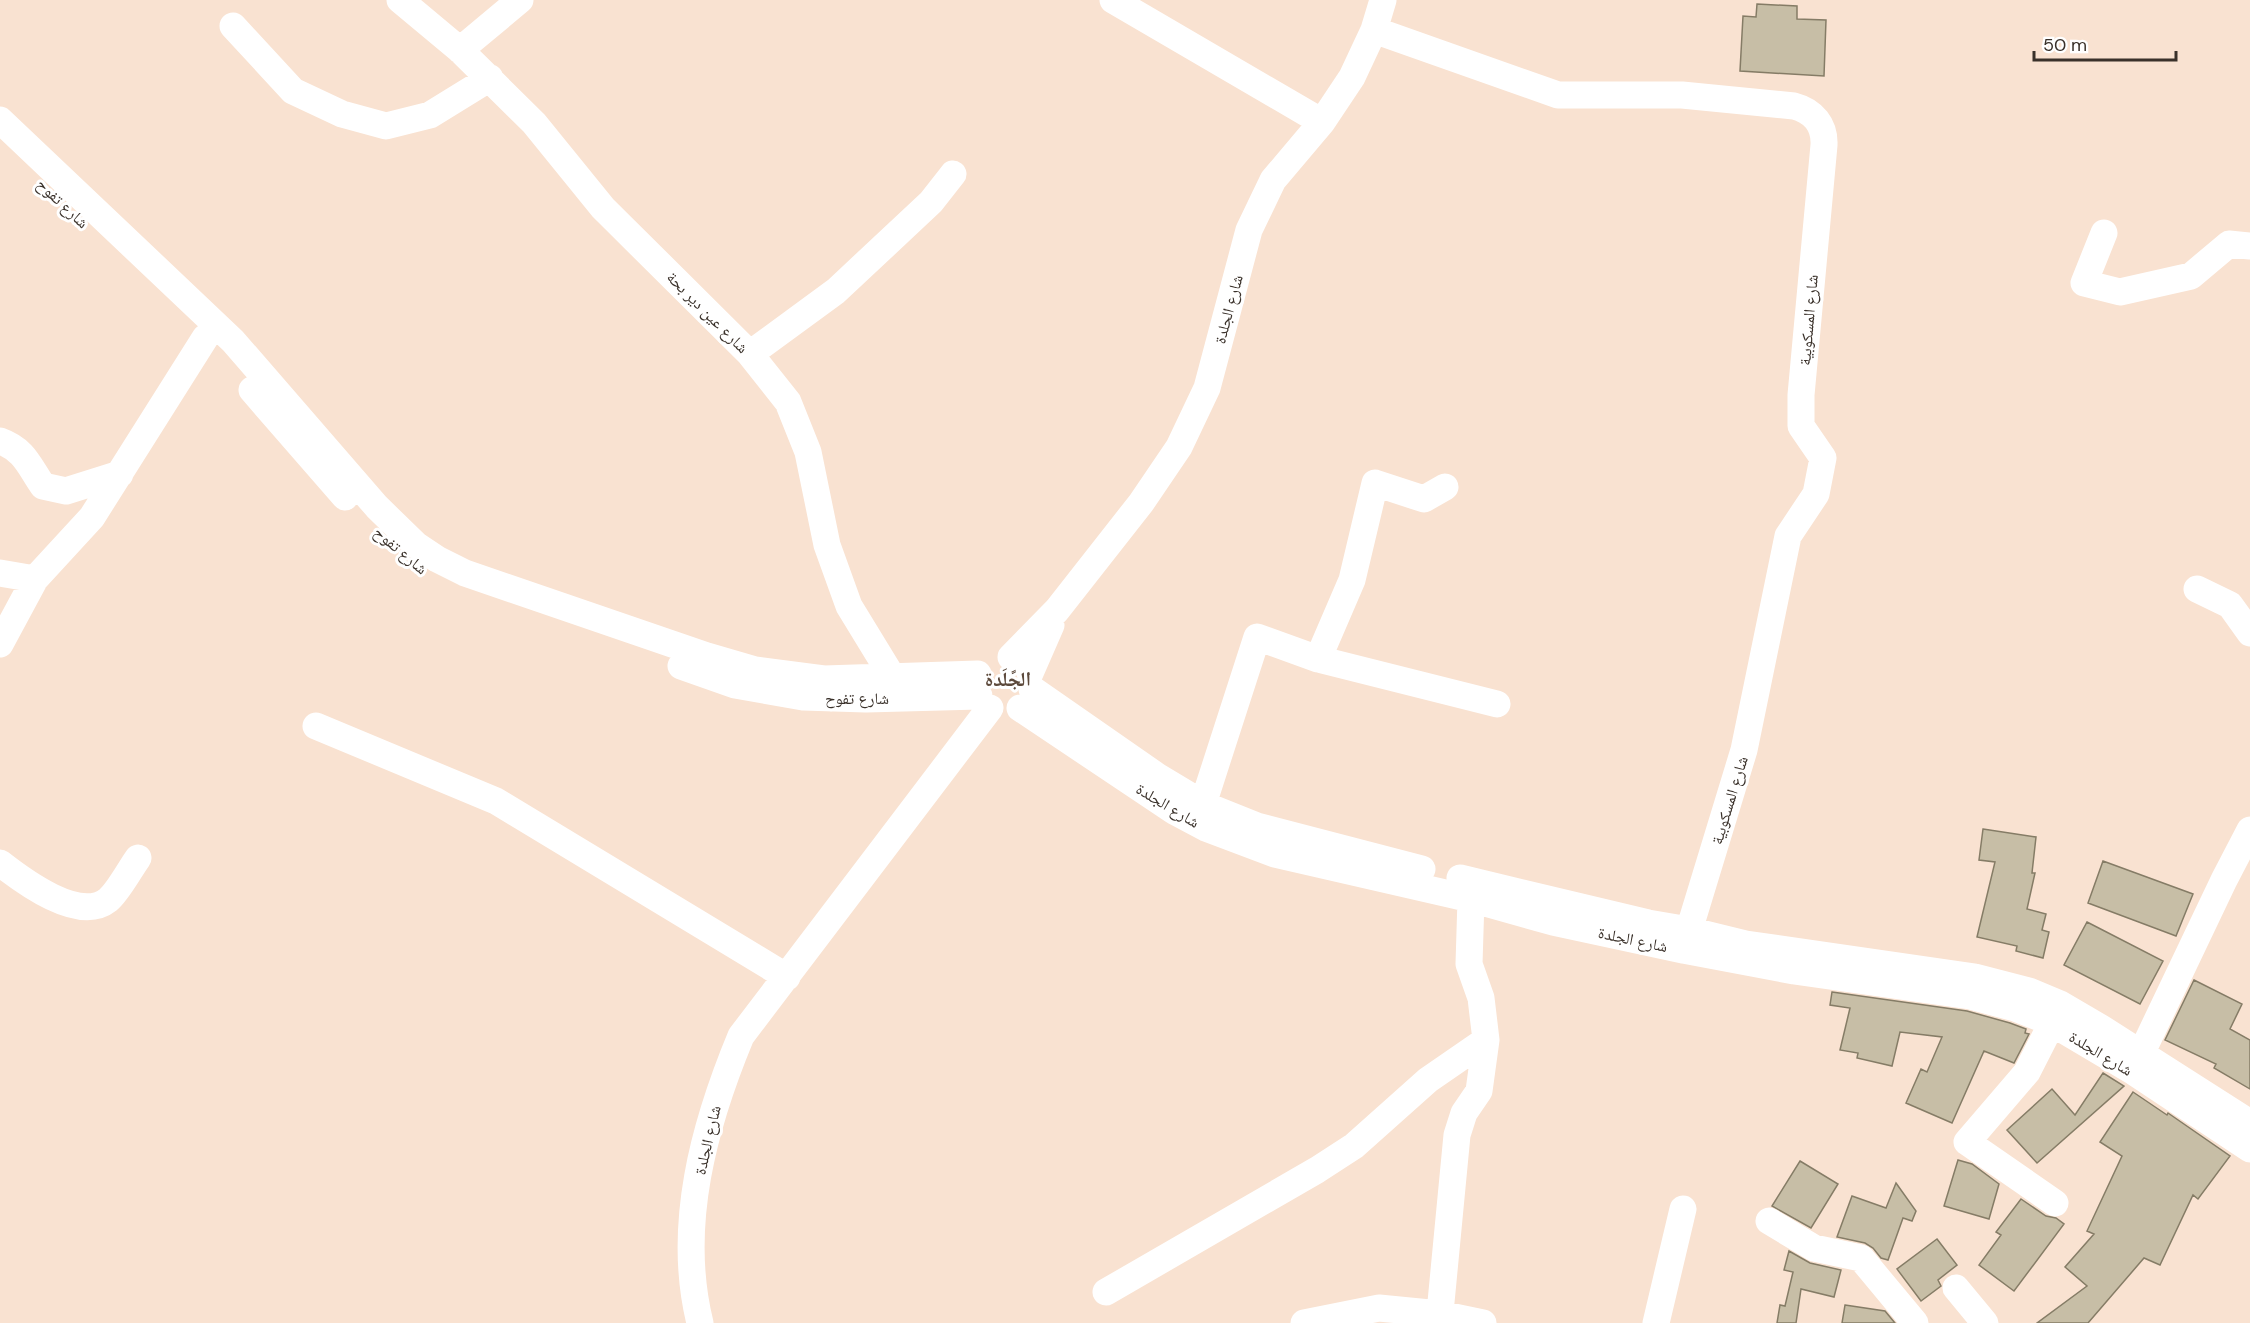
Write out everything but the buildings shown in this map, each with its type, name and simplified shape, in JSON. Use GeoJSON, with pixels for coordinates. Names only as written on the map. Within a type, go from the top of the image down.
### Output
{"type":"FeatureCollection","features":[{"type":"Feature","properties":{"kind":"street","name":"شارع عين دير بحة"},"geometry":{"type":"LineString","coordinates":[[400,0],[490,78],[534,123],[603,208],[750,354],[788,402],[808,452],[827,545],[849,606],[894,688]]}},
{"type":"Feature","properties":{"kind":"street"},"geometry":{"type":"LineString","coordinates":[[459,50],[520,0]]}},
{"type":"Feature","properties":{"kind":"street"},"geometry":{"type":"LineString","coordinates":[[1113,0],[1322,122]]}},
{"type":"Feature","properties":{"kind":"street","name":"شارع الجلدة"},"geometry":{"type":"LineString","coordinates":[[1023,682],[1057,610],[1141,503],[1179,447],[1208,388],[1249,230],[1274,180],[1322,122],[1352,77],[1374,30],[1383,0]]}},
{"type":"Feature","properties":{"kind":"street"},"geometry":{"type":"LineString","coordinates":[[233,26],[293,91],[342,114],[386,126],[430,115],[490,78]]}},
{"type":"Feature","properties":{"kind":"street","name":"شارع المسكوبية"},"geometry":{"type":"LineString","coordinates":[[1374,30],[1558,95],[1682,95],[1794,106],[1814,117],[1823,133],[1824,145],[1801,395],[1801,426],[1823,458],[1816,494],[1788,536],[1744,750],[1686,940]]}},
{"type":"Feature","properties":{"kind":"street"},"geometry":{"type":"LineString","coordinates":[[0,120],[232,341],[377,507],[416,545],[437,559],[476,577],[707,656],[755,670],[894,688]]}},
{"type":"Feature","properties":{"kind":"street","name":"شارع تفوح"},"geometry":{"type":"LineString","coordinates":[[0,144],[106,242],[219,352],[310,459],[382,537],[410,562],[436,579],[467,592],[735,685],[803,697],[894,688],[982,693],[1005,712],[1023,682]]}},
{"type":"Feature","properties":{"kind":"street"},"geometry":{"type":"LineString","coordinates":[[750,354],[836,291],[931,202],[953,174]]}},
{"type":"Feature","properties":{"kind":"street"},"geometry":{"type":"LineString","coordinates":[[2104,233],[2084,283],[2120,292],[2191,276],[2229,244],[2250,246]]}},
{"type":"Feature","properties":{"kind":"street"},"geometry":{"type":"LineString","coordinates":[[0,644],[8,618],[35,579],[92,517],[205,338]]}},
{"type":"Feature","properties":{"kind":"street"},"geometry":{"type":"LineString","coordinates":[[0,441],[20,452],[31,464],[43,486],[66,491],[120,474]]}},
{"type":"Feature","properties":{"kind":"street"},"geometry":{"type":"LineString","coordinates":[[1318,659],[1352,580],[1375,483],[1424,499],[1445,487]]}},
{"type":"Feature","properties":{"kind":"street"},"geometry":{"type":"LineString","coordinates":[[0,573],[35,579]]}},
{"type":"Feature","properties":{"kind":"street"},"geometry":{"type":"LineString","coordinates":[[2198,589],[2230,605],[2250,633]]}},
{"type":"Feature","properties":{"kind":"street"},"geometry":{"type":"LineString","coordinates":[[1203,804],[1257,637],[1318,659],[1497,704]]}},
{"type":"Feature","properties":{"kind":"street"},"geometry":{"type":"LineString","coordinates":[[982,693],[982,668],[992,659],[1023,682]]}},
{"type":"Feature","properties":{"kind":"street","name":"شارع الجلدة"},"geometry":{"type":"LineString","coordinates":[[1023,682],[1157,776],[1203,804],[1257,826],[1469,889],[1553,922],[1686,940],[1746,944],[1975,977],[2029,991],[2060,1004],[2142,1052],[2250,1123]]}},
{"type":"Feature","properties":{"kind":"street","name":"شارع الجلدة"},"geometry":{"type":"LineString","coordinates":[[1023,682],[1174,812],[1206,828],[1275,854],[1469,889]]}},
{"type":"Feature","properties":{"kind":"street","name":"شارع الجلدة"},"geometry":{"type":"LineString","coordinates":[[700,1323],[694,1297],[691,1261],[692,1223],[699,1169],[710,1119],[741,1036],[787,977],[982,693]]}},
{"type":"Feature","properties":{"kind":"street"},"geometry":{"type":"LineString","coordinates":[[316,726],[496,801],[787,977]]}},
{"type":"Feature","properties":{"kind":"street"},"geometry":{"type":"LineString","coordinates":[[2142,1052],[2223,880],[2250,830]]}},
{"type":"Feature","properties":{"kind":"street"},"geometry":{"type":"LineString","coordinates":[[0,863],[26,884],[71,905],[94,907],[109,899],[138,858]]}},
{"type":"Feature","properties":{"kind":"street"},"geometry":{"type":"LineString","coordinates":[[1440,1318],[1456,1135],[1464,1113],[1479,1091],[1486,1040],[1481,998],[1468,964],[1469,889]]}},
{"type":"Feature","properties":{"kind":"street","name":"شارع الجلدة"},"geometry":{"type":"LineString","coordinates":[[1686,940],[1794,971],[1970,996],[2015,1008],[2052,1023],[2134,1072],[2250,1149]]}},
{"type":"Feature","properties":{"kind":"street","name":"شارع الجلدة"},"geometry":{"type":"LineString","coordinates":[[718,1323],[708,1283],[705,1223],[711,1171],[733,1092],[787,977]]}},
{"type":"Feature","properties":{"kind":"street"},"geometry":{"type":"LineString","coordinates":[[2052,1023],[2027,1072],[1967,1142],[2055,1203]]}},
{"type":"Feature","properties":{"kind":"street"},"geometry":{"type":"LineString","coordinates":[[1106,1292],[1317,1170],[1354,1146],[1428,1080],[1486,1040]]}},
{"type":"Feature","properties":{"kind":"street"},"geometry":{"type":"LineString","coordinates":[[1656,1323],[1683,1209]]}},
{"type":"Feature","properties":{"kind":"street"},"geometry":{"type":"LineString","coordinates":[[1768,1221],[1814,1248],[1861,1258],[1915,1323]]}},
{"type":"Feature","properties":{"kind":"street"},"geometry":{"type":"LineString","coordinates":[[1956,1288],[1985,1323]]}},
{"type":"Feature","properties":{"kind":"street"},"geometry":{"type":"LineString","coordinates":[[1304,1323],[1379,1308],[1483,1323]]}},
{"type":"Feature","properties":{"kind":"district","name":"الجًلَدة"},"geometry":{"type":"Point","coordinates":[1008,679]}}]}
